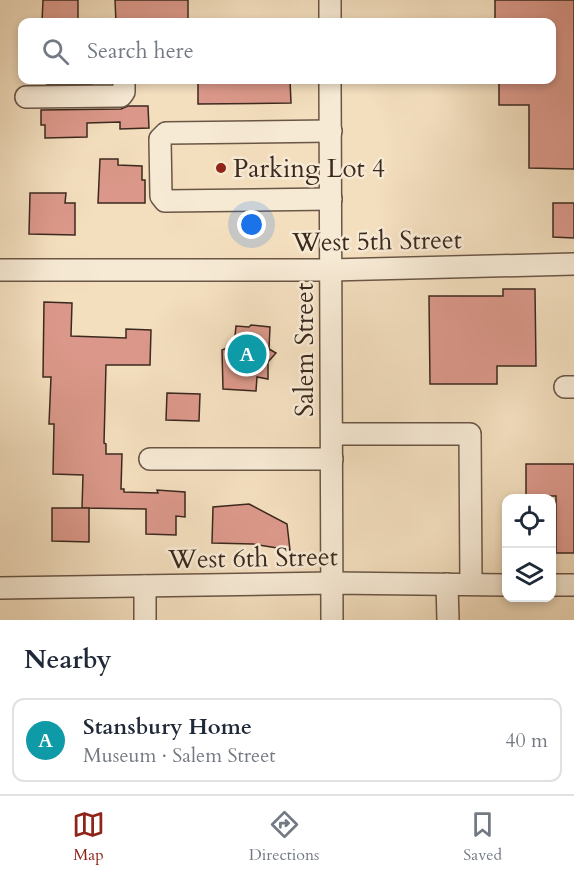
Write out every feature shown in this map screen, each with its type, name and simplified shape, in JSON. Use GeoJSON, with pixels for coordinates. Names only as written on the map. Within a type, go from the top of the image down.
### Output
{"type":"FeatureCollection","features":[{"type":"Feature","properties":{"kind":"street"},"geometry":{"type":"LineString","coordinates":[[330,0],[330,18]]}},
{"type":"Feature","properties":{"kind":"street"},"geometry":{"type":"LineString","coordinates":[[26,97],[122,96],[124,84]]}},
{"type":"Feature","properties":{"kind":"street","name":"Salem Street"},"geometry":{"type":"LineString","coordinates":[[330,84],[332,620]]}},
{"type":"Feature","properties":{"kind":"street"},"geometry":{"type":"LineString","coordinates":[[331,131],[166,133],[160,138],[161,196],[165,201],[331,199]]}},
{"type":"Feature","properties":{"kind":"street","name":"West 5th Street"},"geometry":{"type":"LineString","coordinates":[[0,270],[331,270],[574,264]]}},
{"type":"Feature","properties":{"kind":"street"},"geometry":{"type":"LineString","coordinates":[[332,434],[470,434],[471,584]]}},
{"type":"Feature","properties":{"kind":"street"},"geometry":{"type":"LineString","coordinates":[[150,459],[332,459]]}},
{"type":"Feature","properties":{"kind":"street","name":"West 6th Street"},"geometry":{"type":"LineString","coordinates":[[0,588],[332,583],[502,585]]}},
{"type":"Feature","properties":{"kind":"street"},"geometry":{"type":"LineString","coordinates":[[447,584],[448,620]]}},
{"type":"Feature","properties":{"kind":"street"},"geometry":{"type":"LineString","coordinates":[[556,585],[574,585]]}},
{"type":"Feature","properties":{"kind":"street"},"geometry":{"type":"LineString","coordinates":[[145,620],[146,586]]}},
{"type":"Feature","properties":{"kind":"building"},"geometry":{"type":"Polygon","coordinates":[[[43,0],[78,0],[78,18],[42,18],[43,0]]]}},
{"type":"Feature","properties":{"kind":"building"},"geometry":{"type":"Polygon","coordinates":[[[115,0],[188,0],[188,18],[116,18],[115,0]]]}},
{"type":"Feature","properties":{"kind":"building"},"geometry":{"type":"Polygon","coordinates":[[[495,0],[574,0],[574,169],[529,168],[529,105],[499,105],[499,84],[556,84],[556,18],[495,18],[495,0]]]}},
{"type":"Feature","properties":{"kind":"building"},"geometry":{"type":"Polygon","coordinates":[[[198,84],[290,84],[291,103],[198,104],[198,84]]]}},
{"type":"Feature","properties":{"kind":"building"},"geometry":{"type":"Polygon","coordinates":[[[128,106],[148,106],[149,128],[120,129],[120,122],[87,123],[87,137],[45,138],[45,125],[41,125],[41,110],[121,109],[128,106]]]}},
{"type":"Feature","properties":{"kind":"building"},"geometry":{"type":"Polygon","coordinates":[[[100,159],[118,159],[118,165],[142,166],[142,180],[145,180],[145,203],[98,203],[100,159]]]}},
{"type":"Feature","properties":{"kind":"building"},"geometry":{"type":"Polygon","coordinates":[[[30,193],[66,193],[65,203],[75,203],[75,235],[29,234],[30,193]]]}},
{"type":"Feature","properties":{"kind":"building"},"geometry":{"type":"Polygon","coordinates":[[[553,203],[574,203],[574,238],[553,237],[553,203]]]}},
{"type":"Feature","properties":{"kind":"building"},"geometry":{"type":"Polygon","coordinates":[[[503,289],[535,289],[536,366],[497,366],[497,384],[430,384],[429,296],[503,296],[503,289]]]}},
{"type":"Feature","properties":{"kind":"building"},"geometry":{"type":"Polygon","coordinates":[[[44,302],[72,303],[71,336],[126,338],[126,329],[151,330],[150,365],[106,365],[104,443],[106,454],[122,454],[121,489],[124,489],[124,492],[158,493],[157,490],[185,492],[185,517],[176,516],[176,535],[146,534],[146,509],[82,508],[83,475],[53,474],[54,424],[49,424],[51,377],[43,377],[44,302]]]}},
{"type":"Feature","properties":{"kind":"building"},"geometry":{"type":"Polygon","coordinates":[[[251,325],[270,327],[269,349],[276,353],[268,362],[268,379],[257,377],[256,391],[223,389],[222,350],[234,345],[236,326],[249,327],[251,325]]]}},
{"type":"Feature","properties":{"kind":"building"},"geometry":{"type":"Polygon","coordinates":[[[167,393],[200,394],[199,421],[166,420],[167,393]]]}},
{"type":"Feature","properties":{"kind":"building"},"geometry":{"type":"Polygon","coordinates":[[[526,464],[574,464],[574,553],[556,553],[556,494],[526,494],[526,464]]]}},
{"type":"Feature","properties":{"kind":"building"},"geometry":{"type":"Polygon","coordinates":[[[249,504],[287,524],[290,550],[253,544],[212,543],[213,507],[249,504]]]}},
{"type":"Feature","properties":{"kind":"building"},"geometry":{"type":"Polygon","coordinates":[[[52,508],[89,508],[89,542],[52,541],[52,508]]]}},
{"type":"Feature","properties":{"kind":"place","name":"Parking Lot 4"},"geometry":{"type":"Point","coordinates":[221,168]}},
{"type":"Feature","properties":{"kind":"place","name":"Stansbury Home"},"geometry":{"type":"Point","coordinates":[247,354]}}]}
